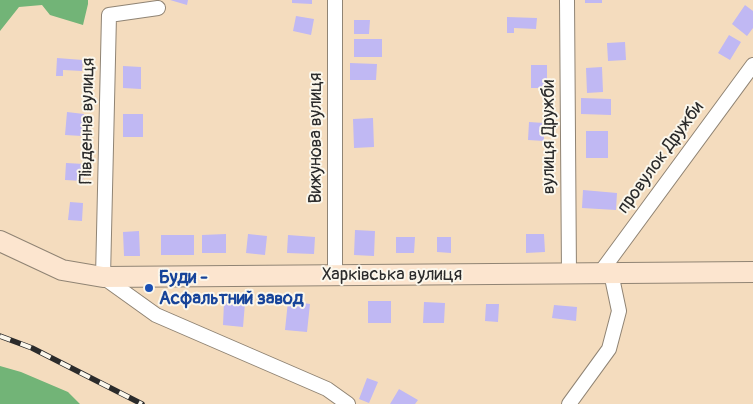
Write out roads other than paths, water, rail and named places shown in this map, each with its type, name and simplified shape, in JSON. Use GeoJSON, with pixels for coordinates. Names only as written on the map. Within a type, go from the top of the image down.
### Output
{"type":"FeatureCollection","features":[{"type":"Feature","properties":{"kind":"street","name":"Вижунова вулиця"},"geometry":{"type":"LineString","coordinates":[[335,0],[335,275]]}},
{"type":"Feature","properties":{"kind":"street","name":"вулиця Дружби"},"geometry":{"type":"LineString","coordinates":[[567,0],[569,274]]}},
{"type":"Feature","properties":{"kind":"street","name":"Південна вулиця"},"geometry":{"type":"LineString","coordinates":[[103,277],[109,15],[158,8]]}},
{"type":"Feature","properties":{"kind":"street","name":"провулок Дружби"},"geometry":{"type":"LineString","coordinates":[[606,273],[753,65]]}},
{"type":"Feature","properties":{"kind":"street","name":"Харківська вулиця"},"geometry":{"type":"LineString","coordinates":[[0,241],[62,270],[103,277],[753,272]]}},
{"type":"Feature","properties":{"kind":"street"},"geometry":{"type":"LineString","coordinates":[[569,404],[609,349],[620,311],[606,273]]}},
{"type":"Feature","properties":{"kind":"street"},"geometry":{"type":"LineString","coordinates":[[103,277],[156,314],[327,389],[348,404]]}},
{"type":"Feature","properties":{"kind":"railway"},"geometry":{"type":"LineString","coordinates":[[0,336],[32,348],[142,404]]}},
{"type":"Feature","properties":{"kind":"place","name":"Буди - Асфальтний завод"},"geometry":{"type":"Point","coordinates":[149,288]}}]}
